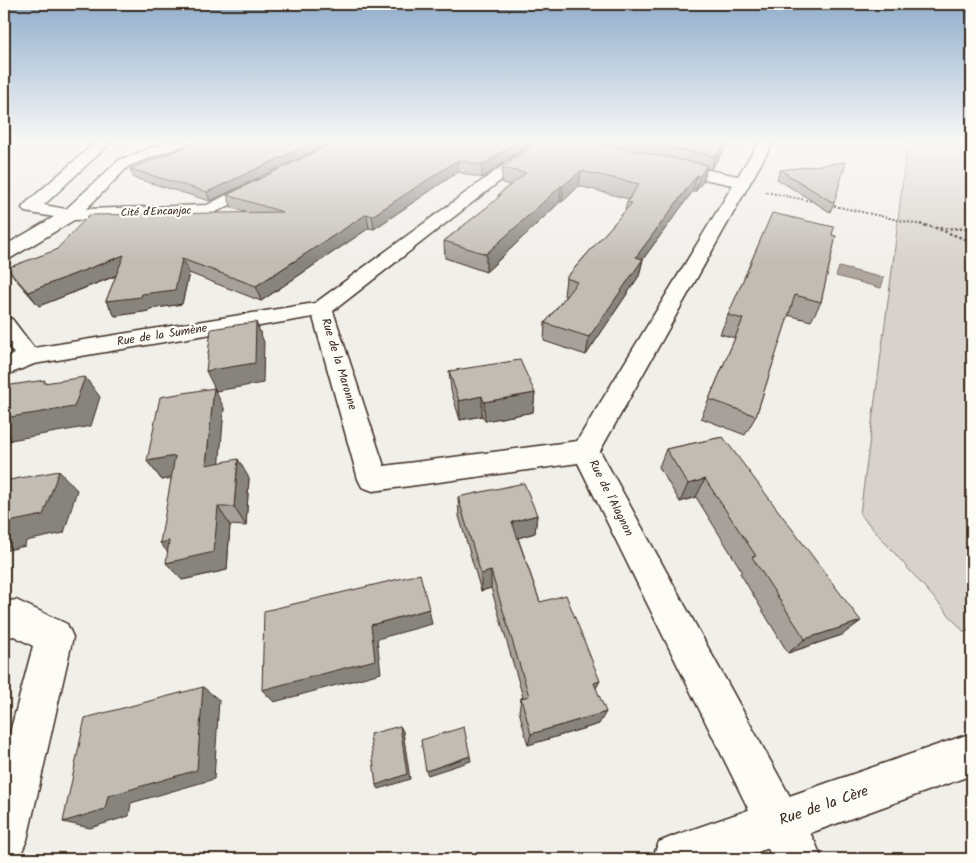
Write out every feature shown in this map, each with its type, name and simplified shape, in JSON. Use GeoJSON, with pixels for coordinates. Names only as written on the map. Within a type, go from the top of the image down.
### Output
{"type":"FeatureCollection","features":[{"type":"Feature","properties":{"kind":"street","name":"Cité d'Encanjac"},"geometry":{"type":"LineString","coordinates":[[59,182],[31,208],[70,216],[210,210],[265,182]]}},
{"type":"Feature","properties":{"kind":"street","name":"Cité d'Encanjac"},"geometry":{"type":"LineString","coordinates":[[4,254],[70,216],[104,182]]}},
{"type":"Feature","properties":{"kind":"street","name":"Rue de la Maronne"},"geometry":{"type":"LineString","coordinates":[[494,182],[322,309],[373,479],[586,451]]}},
{"type":"Feature","properties":{"kind":"street"},"geometry":{"type":"LineString","coordinates":[[734,182],[742,184]]}},
{"type":"Feature","properties":{"kind":"street","name":"Rue de l'Alagnon"},"geometry":{"type":"LineString","coordinates":[[742,184],[586,451],[788,840]]}},
{"type":"Feature","properties":{"kind":"street","name":"Rue de la Sumène"},"geometry":{"type":"LineString","coordinates":[[4,368],[28,356],[322,309]]}},
{"type":"Feature","properties":{"kind":"street"},"geometry":{"type":"LineString","coordinates":[[4,324],[28,356]]}},
{"type":"Feature","properties":{"kind":"street"},"geometry":{"type":"LineString","coordinates":[[4,620],[16,618],[54,637],[4,840]]}},
{"type":"Feature","properties":{"kind":"street","name":"Rue de la Cère"},"geometry":{"type":"LineString","coordinates":[[676,859],[788,840],[972,754]]}},
{"type":"Feature","properties":{"kind":"path"},"geometry":{"type":"LineString","coordinates":[[742,184],[936,228],[972,242]]}},
{"type":"Feature","properties":{"kind":"path"},"geometry":{"type":"LineString","coordinates":[[936,228],[972,229]]}},
{"type":"Feature","properties":{"kind":"shaded area"},"geometry":{"type":"Polygon","coordinates":[[[902,182],[972,182],[972,630],[964,632],[860,514],[902,182]]]}},
{"type":"Feature","properties":{"kind":"shaded area"},"geometry":{"type":"Polygon","coordinates":[[[839,267],[884,278],[881,288],[836,276],[839,267]]]}},
{"type":"Feature","properties":{"kind":"building"},"geometry":{"type":"Polygon","coordinates":[[[174,182],[228,182],[207,192],[174,182]]]}},
{"type":"Feature","properties":{"kind":"building"},"geometry":{"type":"Polygon","coordinates":[[[253,182],[424,182],[372,216],[367,214],[256,286],[182,259],[175,290],[142,294],[141,297],[106,301],[124,255],[28,292],[7,268],[56,250],[89,215],[283,212],[227,195],[253,182]]]}},
{"type":"Feature","properties":{"kind":"building"},"geometry":{"type":"Polygon","coordinates":[[[514,182],[567,182],[486,254],[444,241],[501,195],[498,195],[514,182]]]}},
{"type":"Feature","properties":{"kind":"building"},"geometry":{"type":"Polygon","coordinates":[[[631,182],[692,182],[636,257],[643,259],[589,337],[545,323],[577,282],[566,278],[632,203],[627,202],[639,184],[631,182]]]}},
{"type":"Feature","properties":{"kind":"building"},"geometry":{"type":"Polygon","coordinates":[[[800,182],[840,182],[834,203],[800,182]]]}},
{"type":"Feature","properties":{"kind":"building"},"geometry":{"type":"Polygon","coordinates":[[[772,213],[834,227],[832,235],[836,236],[821,302],[795,295],[756,416],[709,399],[743,319],[728,315],[772,213]]]}},
{"type":"Feature","properties":{"kind":"building"},"geometry":{"type":"Polygon","coordinates":[[[256,322],[255,363],[206,371],[211,329],[256,322]]]}},
{"type":"Feature","properties":{"kind":"building"},"geometry":{"type":"Polygon","coordinates":[[[520,360],[535,393],[484,402],[482,396],[459,401],[449,371],[520,360]]]}},
{"type":"Feature","properties":{"kind":"building"},"geometry":{"type":"Polygon","coordinates":[[[85,377],[74,407],[4,418],[4,386],[85,377]]]}},
{"type":"Feature","properties":{"kind":"building"},"geometry":{"type":"Polygon","coordinates":[[[214,388],[206,465],[238,459],[234,507],[218,507],[214,552],[166,563],[169,541],[160,543],[175,456],[147,461],[160,397],[214,388]]]}},
{"type":"Feature","properties":{"kind":"building"},"geometry":{"type":"Polygon","coordinates":[[[723,437],[861,621],[805,639],[752,557],[756,556],[705,479],[688,484],[666,449],[723,437]]]}},
{"type":"Feature","properties":{"kind":"building"},"geometry":{"type":"Polygon","coordinates":[[[59,471],[43,515],[4,523],[4,481],[59,471]]]}},
{"type":"Feature","properties":{"kind":"building"},"geometry":{"type":"Polygon","coordinates":[[[524,483],[537,515],[512,522],[540,602],[566,595],[600,681],[594,683],[606,712],[531,734],[521,698],[529,696],[491,571],[481,574],[458,497],[524,483]]]}},
{"type":"Feature","properties":{"kind":"building"},"geometry":{"type":"Polygon","coordinates":[[[420,574],[429,609],[371,625],[375,660],[262,690],[264,611],[420,574]]]}},
{"type":"Feature","properties":{"kind":"building"},"geometry":{"type":"Polygon","coordinates":[[[203,687],[197,770],[108,796],[105,809],[63,822],[85,718],[203,687]]]}},
{"type":"Feature","properties":{"kind":"building"},"geometry":{"type":"Polygon","coordinates":[[[400,726],[407,774],[376,785],[370,734],[400,726]]]}},
{"type":"Feature","properties":{"kind":"building"},"geometry":{"type":"Polygon","coordinates":[[[464,727],[470,756],[426,771],[421,740],[464,727]]]}}]}
